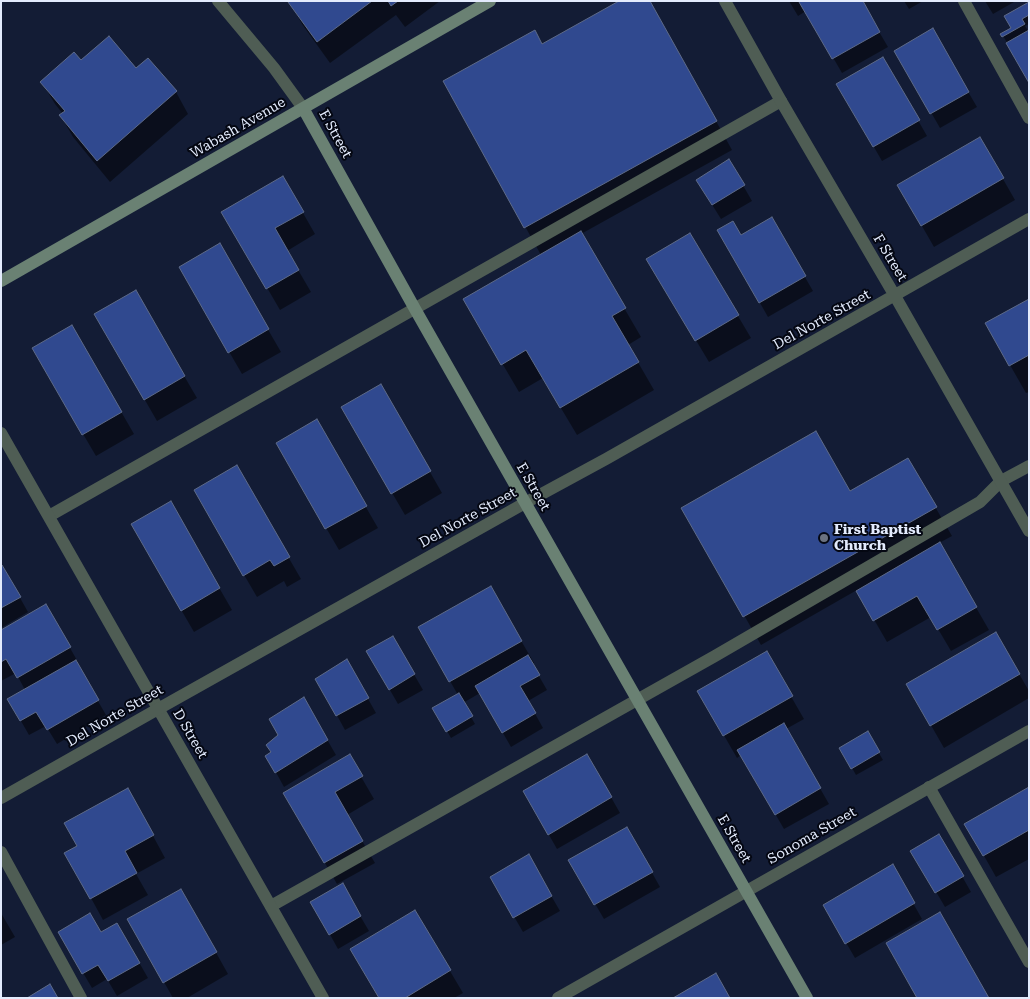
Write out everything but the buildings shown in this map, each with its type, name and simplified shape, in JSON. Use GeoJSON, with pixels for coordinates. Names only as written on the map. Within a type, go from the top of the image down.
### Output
{"type":"FeatureCollection","features":[{"type":"Feature","properties":{"kind":"main road","name":"Wabash Avenue"},"geometry":{"type":"LineString","coordinates":[[1,281],[483,3]]}},
{"type":"Feature","properties":{"kind":"main road","name":"E Street"},"geometry":{"type":"LineString","coordinates":[[303,108],[415,309],[807,998]]}},
{"type":"Feature","properties":{"kind":"street","name":"E Street"},"geometry":{"type":"LineString","coordinates":[[218,1],[274,68],[303,108]]}},
{"type":"Feature","properties":{"kind":"street","name":"F Street"},"geometry":{"type":"LineString","coordinates":[[725,1],[1029,531]]}},
{"type":"Feature","properties":{"kind":"street"},"geometry":{"type":"LineString","coordinates":[[964,1],[1029,118]]}},
{"type":"Feature","properties":{"kind":"street"},"geometry":{"type":"LineString","coordinates":[[48,516],[781,101]]}},
{"type":"Feature","properties":{"kind":"street","name":"Del Norte Street"},"geometry":{"type":"LineString","coordinates":[[1,798],[158,708],[606,459],[1029,219]]}},
{"type":"Feature","properties":{"kind":"street","name":"D Street"},"geometry":{"type":"LineString","coordinates":[[1,433],[323,998]]}},
{"type":"Feature","properties":{"kind":"street"},"geometry":{"type":"LineString","coordinates":[[270,906],[637,700],[980,502],[1001,481],[1029,466]]}},
{"type":"Feature","properties":{"kind":"street","name":"Sonoma Street"},"geometry":{"type":"LineString","coordinates":[[565,996],[1029,731]]}},
{"type":"Feature","properties":{"kind":"street"},"geometry":{"type":"LineString","coordinates":[[929,787],[1029,962]]}},
{"type":"Feature","properties":{"kind":"street"},"geometry":{"type":"LineString","coordinates":[[1,852],[81,998]]}},
{"type":"Feature","properties":{"kind":"place","name":"First Baptist Church"},"geometry":{"type":"Point","coordinates":[824,538]}}]}
